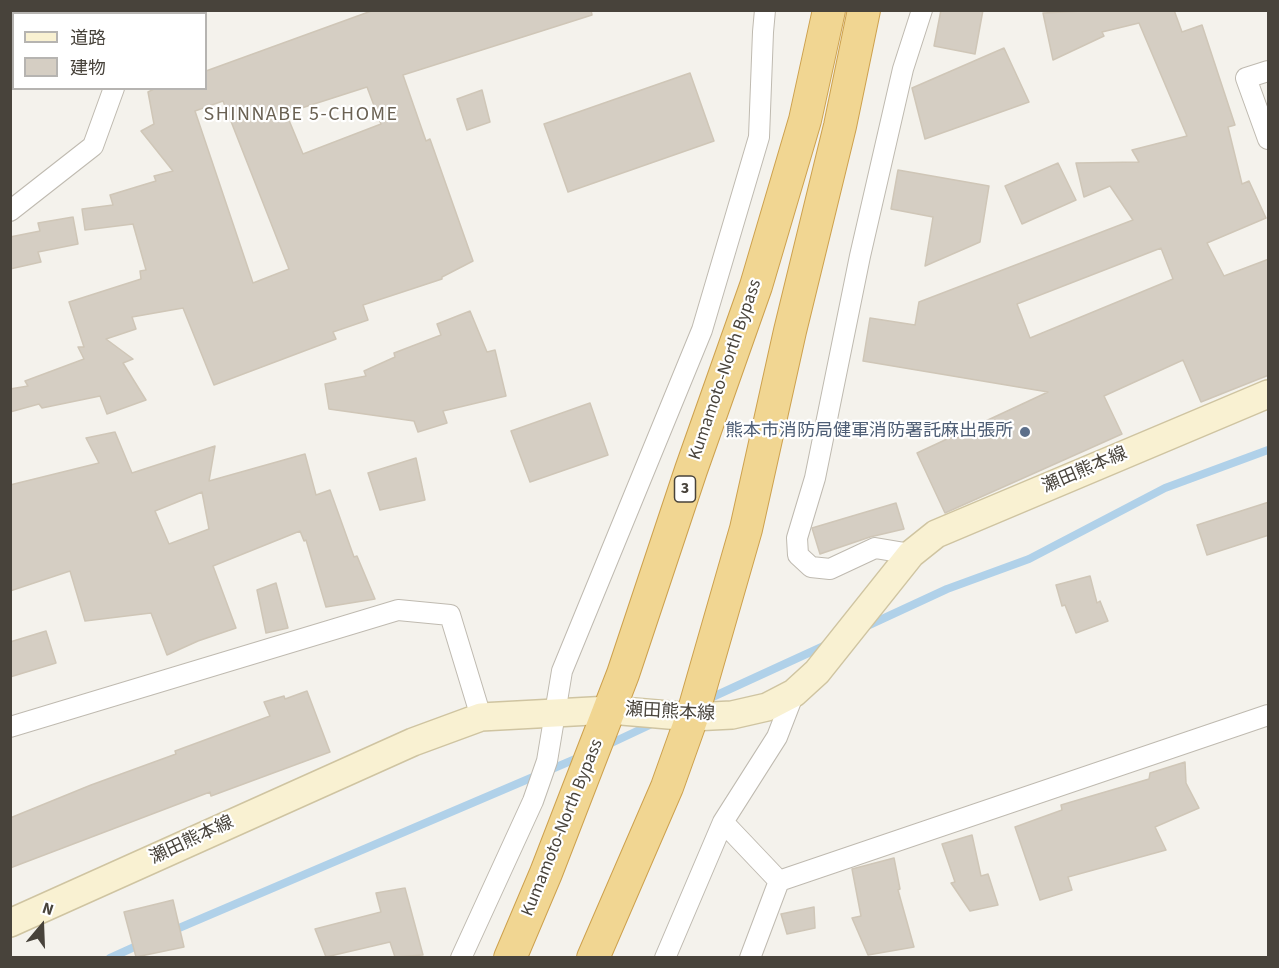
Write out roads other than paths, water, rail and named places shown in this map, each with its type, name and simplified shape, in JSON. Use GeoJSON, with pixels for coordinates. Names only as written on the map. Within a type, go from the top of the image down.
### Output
{"type":"FeatureCollection","features":[{"type":"Feature","properties":{"kind":"highway","name":"Kumamoto-North Bypass"},"geometry":{"type":"LineString","coordinates":[[510,957],[546,873],[610,710],[756,286],[805,120],[829,10]]}},
{"type":"Feature","properties":{"kind":"highway"},"geometry":{"type":"LineString","coordinates":[[594,957],[667,787],[692,717],[746,529],[790,331],[840,126],[864,10]]}},
{"type":"Feature","properties":{"kind":"main road","name":"瀬田熊本線"},"geometry":{"type":"LineString","coordinates":[[10,923],[413,742],[481,717],[610,710],[692,717],[732,715],[767,707],[794,693],[817,672],[911,554],[936,534],[1269,394]]}},
{"type":"Feature","properties":{"kind":"street"},"geometry":{"type":"LineString","coordinates":[[461,957],[532,801],[547,761],[557,712],[562,671],[702,330],[759,137],[765,10]]}},
{"type":"Feature","properties":{"kind":"street"},"geometry":{"type":"LineString","coordinates":[[911,554],[875,548],[830,569],[811,567],[798,555],[797,538],[815,478],[860,256],[903,69],[922,10]]}},
{"type":"Feature","properties":{"kind":"street"},"geometry":{"type":"LineString","coordinates":[[1269,71],[1246,78],[1269,140]]}},
{"type":"Feature","properties":{"kind":"street"},"geometry":{"type":"LineString","coordinates":[[10,212],[93,146],[113,90]]}},
{"type":"Feature","properties":{"kind":"street"},"geometry":{"type":"LineString","coordinates":[[10,727],[398,610],[450,615],[481,717]]}},
{"type":"Feature","properties":{"kind":"street"},"geometry":{"type":"LineString","coordinates":[[665,957],[723,822],[777,737],[794,693]]}},
{"type":"Feature","properties":{"kind":"street"},"geometry":{"type":"LineString","coordinates":[[750,957],[780,881],[1269,715]]}},
{"type":"Feature","properties":{"kind":"street"},"geometry":{"type":"LineString","coordinates":[[723,822],[780,881]]}},
{"type":"Feature","properties":{"kind":"waterway"},"geometry":{"type":"LineString","coordinates":[[867,626],[947,589],[1029,559],[1165,488],[1268,450]]}},
{"type":"Feature","properties":{"kind":"waterway"},"geometry":{"type":"LineString","coordinates":[[706,700],[826,645]]}},
{"type":"Feature","properties":{"kind":"waterway"},"geometry":{"type":"LineString","coordinates":[[605,746],[654,723]]}},
{"type":"Feature","properties":{"kind":"waterway"},"geometry":{"type":"LineString","coordinates":[[172,931],[580,757]]}},
{"type":"Feature","properties":{"kind":"waterway"},"geometry":{"type":"LineString","coordinates":[[110,958],[141,944]]}},
{"type":"Feature","properties":{"kind":"place","name":"熊本市消防局健軍消防署託麻出張所"},"geometry":{"type":"Point","coordinates":[1025,432]}},
{"type":"Feature","properties":{"kind":"district","name":"SHINNABE 5-CHOME"},"geometry":{"type":"Point","coordinates":[301,116]}}]}
